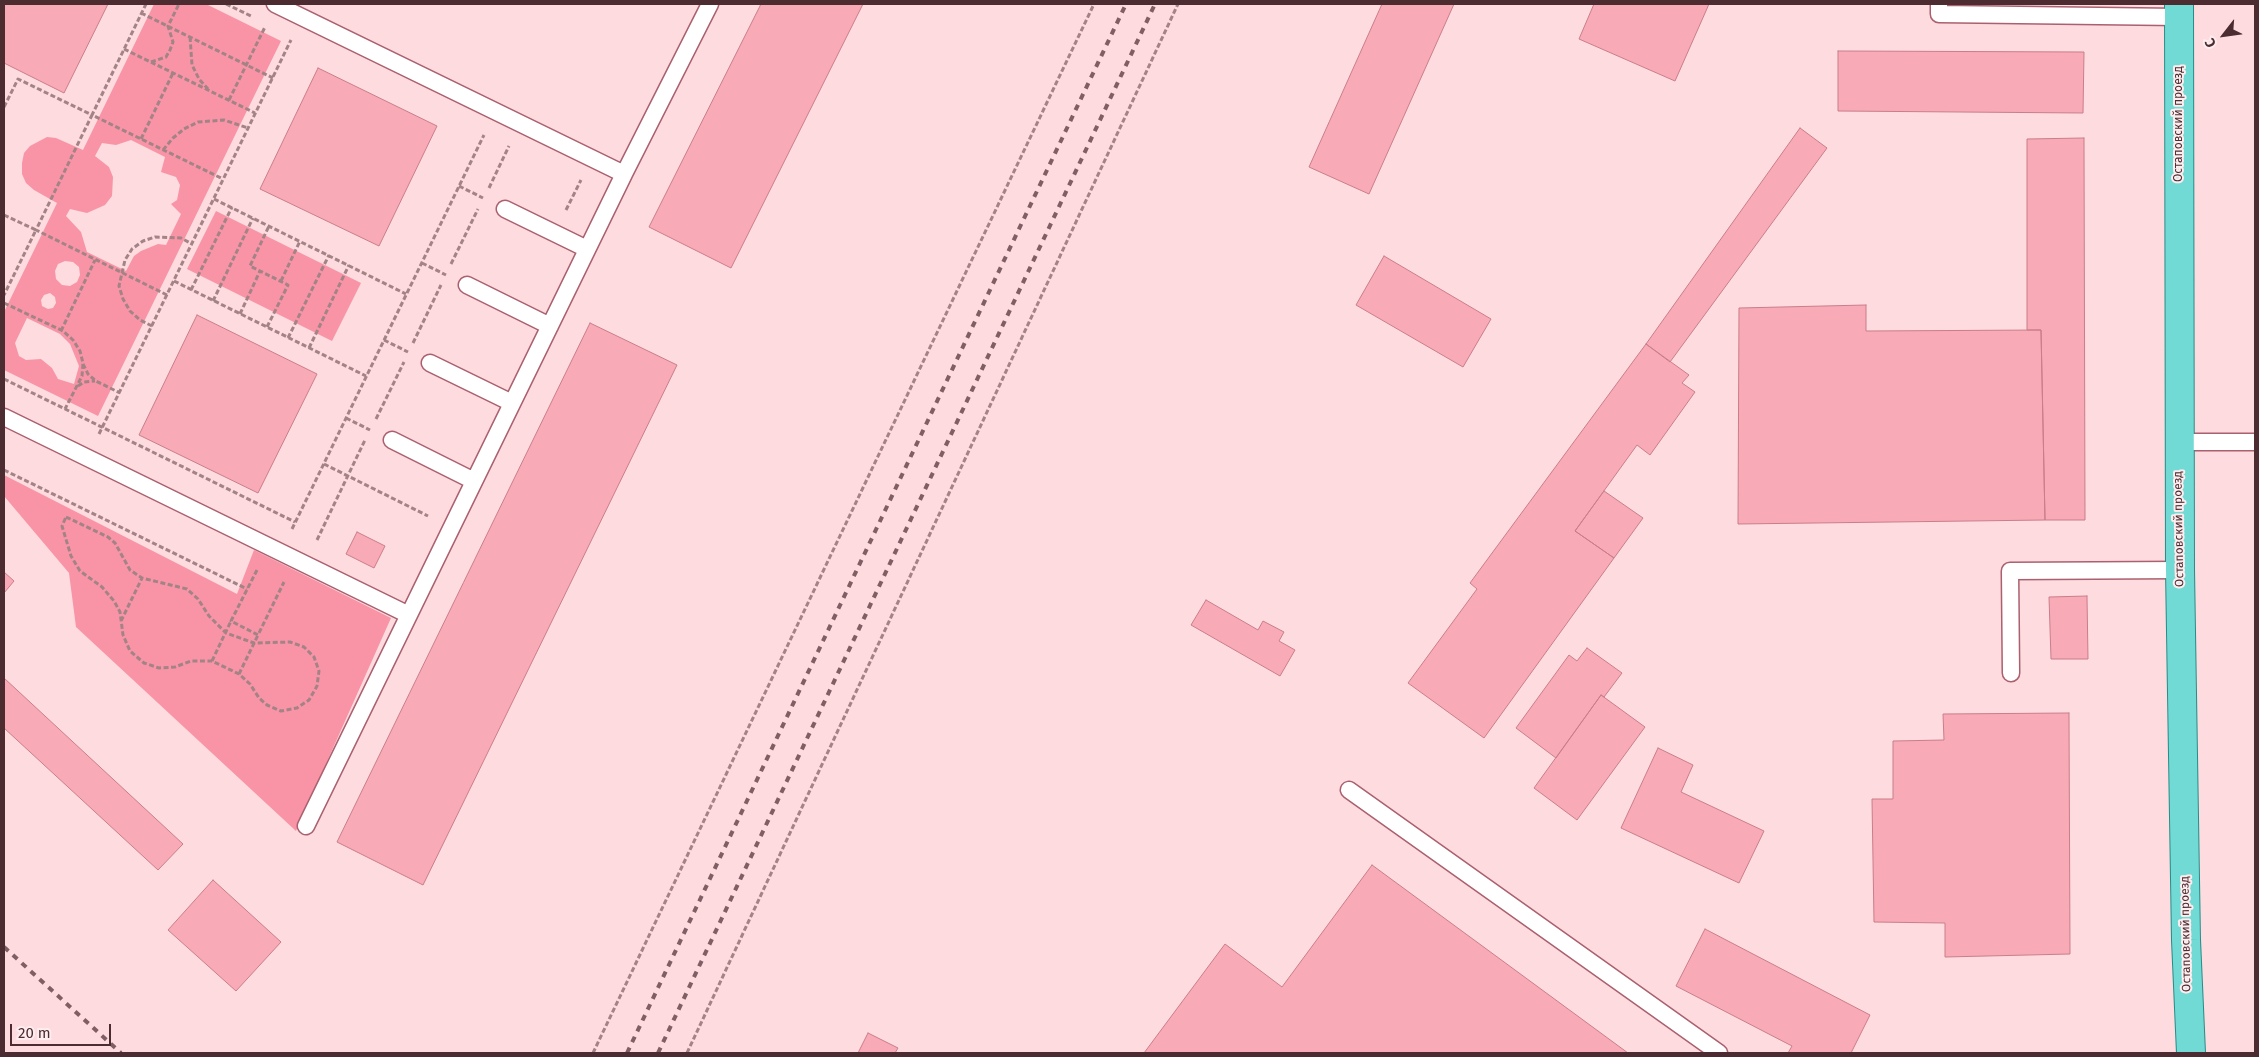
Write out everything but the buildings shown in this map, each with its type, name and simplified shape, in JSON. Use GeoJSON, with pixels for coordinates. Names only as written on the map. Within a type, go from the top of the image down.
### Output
{"type":"FeatureCollection","features":[{"type":"Feature","properties":{"kind":"main road","name":"Остаповский проезд"},"geometry":{"type":"LineString","coordinates":[[2179,10],[2178,442],[2186,940],[2190,1053]]}},
{"type":"Feature","properties":{"kind":"lane"},"geometry":{"type":"LineString","coordinates":[[275,4],[624,174]]}},
{"type":"Feature","properties":{"kind":"lane"},"geometry":{"type":"LineString","coordinates":[[306,826],[587,249],[710,4]]}},
{"type":"Feature","properties":{"kind":"lane"},"geometry":{"type":"LineString","coordinates":[[1939,4],[1939,14],[2179,10]]}},
{"type":"Feature","properties":{"kind":"lane"},"geometry":{"type":"LineString","coordinates":[[505,209],[587,249]]}},
{"type":"Feature","properties":{"kind":"lane"},"geometry":{"type":"LineString","coordinates":[[467,285],[550,326]]}},
{"type":"Feature","properties":{"kind":"lane"},"geometry":{"type":"LineString","coordinates":[[430,363],[512,403]]}},
{"type":"Feature","properties":{"kind":"lane"},"geometry":{"type":"LineString","coordinates":[[4,417],[409,615]]}},
{"type":"Feature","properties":{"kind":"lane"},"geometry":{"type":"LineString","coordinates":[[392,440],[474,481]]}},
{"type":"Feature","properties":{"kind":"lane"},"geometry":{"type":"LineString","coordinates":[[2178,442],[2255,442]]}},
{"type":"Feature","properties":{"kind":"lane"},"geometry":{"type":"LineString","coordinates":[[2011,673],[2010,571],[2180,570]]}},
{"type":"Feature","properties":{"kind":"lane"},"geometry":{"type":"LineString","coordinates":[[1349,790],[1719,1053]]}},
{"type":"Feature","properties":{"kind":"path"},"geometry":{"type":"LineString","coordinates":[[4,295],[146,4]]}},
{"type":"Feature","properties":{"kind":"path"},"geometry":{"type":"LineString","coordinates":[[150,62],[166,57],[170,50],[173,42],[168,26],[179,4]]}},
{"type":"Feature","properties":{"kind":"path"},"geometry":{"type":"LineString","coordinates":[[593,1053],[1094,4]]}},
{"type":"Feature","properties":{"kind":"path"},"geometry":{"type":"LineString","coordinates":[[687,1053],[1178,4]]}},
{"type":"Feature","properties":{"kind":"path"},"geometry":{"type":"LineString","coordinates":[[141,13],[273,78]]}},
{"type":"Feature","properties":{"kind":"path"},"geometry":{"type":"LineString","coordinates":[[88,458],[302,17]]}},
{"type":"Feature","properties":{"kind":"path"},"geometry":{"type":"LineString","coordinates":[[229,100],[266,24]]}},
{"type":"Feature","properties":{"kind":"path"},"geometry":{"type":"LineString","coordinates":[[190,37],[192,65],[199,79],[210,91]]}},
{"type":"Feature","properties":{"kind":"path"},"geometry":{"type":"LineString","coordinates":[[124,49],[255,113]]}},
{"type":"Feature","properties":{"kind":"path"},"geometry":{"type":"LineString","coordinates":[[141,139],[173,73]]}},
{"type":"Feature","properties":{"kind":"path"},"geometry":{"type":"LineString","coordinates":[[4,107],[18,79],[224,179]]}},
{"type":"Feature","properties":{"kind":"path"},"geometry":{"type":"LineString","coordinates":[[239,674],[258,634],[281,553],[295,522],[495,112]]}},
{"type":"Feature","properties":{"kind":"path"},"geometry":{"type":"LineString","coordinates":[[163,150],[184,128],[198,122],[224,120],[248,128]]}},
{"type":"Feature","properties":{"kind":"path"},"geometry":{"type":"LineString","coordinates":[[314,545],[520,124]]}},
{"type":"Feature","properties":{"kind":"path"},"geometry":{"type":"LineString","coordinates":[[214,199],[406,294]]}},
{"type":"Feature","properties":{"kind":"path"},"geometry":{"type":"LineString","coordinates":[[191,290],[232,208]]}},
{"type":"Feature","properties":{"kind":"path"},"geometry":{"type":"LineString","coordinates":[[4,215],[167,295]]}},
{"type":"Feature","properties":{"kind":"path"},"geometry":{"type":"LineString","coordinates":[[213,301],[253,218]]}},
{"type":"Feature","properties":{"kind":"path"},"geometry":{"type":"LineString","coordinates":[[267,327],[288,285],[250,266],[269,226]]}},
{"type":"Feature","properties":{"kind":"path"},"geometry":{"type":"LineString","coordinates":[[152,326],[140,320],[130,311],[119,286],[120,272],[125,260],[132,249],[149,239],[168,236],[181,238],[192,244]]}},
{"type":"Feature","properties":{"kind":"path"},"geometry":{"type":"LineString","coordinates":[[281,281],[300,241]]}},
{"type":"Feature","properties":{"kind":"path"},"geometry":{"type":"LineString","coordinates":[[288,338],[329,255]]}},
{"type":"Feature","properties":{"kind":"path"},"geometry":{"type":"LineString","coordinates":[[61,331],[95,260]]}},
{"type":"Feature","properties":{"kind":"path"},"geometry":{"type":"LineString","coordinates":[[309,348],[349,265]]}},
{"type":"Feature","properties":{"kind":"path"},"geometry":{"type":"LineString","coordinates":[[240,314],[260,271]]}},
{"type":"Feature","properties":{"kind":"path"},"geometry":{"type":"LineString","coordinates":[[174,281],[366,376]]}},
{"type":"Feature","properties":{"kind":"path"},"geometry":{"type":"LineString","coordinates":[[4,303],[61,331],[73,340],[80,351],[88,374],[96,381],[120,393]]}},
{"type":"Feature","properties":{"kind":"path"},"geometry":{"type":"LineString","coordinates":[[65,409],[82,376],[83,363]]}},
{"type":"Feature","properties":{"kind":"path"},"geometry":{"type":"LineString","coordinates":[[4,379],[295,522]]}},
{"type":"Feature","properties":{"kind":"path"},"geometry":{"type":"LineString","coordinates":[[75,389],[84,382],[96,381]]}},
{"type":"Feature","properties":{"kind":"path"},"geometry":{"type":"LineString","coordinates":[[7,387],[9,382]]}},
{"type":"Feature","properties":{"kind":"path"},"geometry":{"type":"LineString","coordinates":[[324,464],[452,527]]}},
{"type":"Feature","properties":{"kind":"path"},"geometry":{"type":"LineString","coordinates":[[4,470],[247,589]]}},
{"type":"Feature","properties":{"kind":"path"},"geometry":{"type":"LineString","coordinates":[[66,518],[108,536],[130,570],[142,578],[187,589],[198,599],[209,616],[226,633],[254,643],[290,642],[304,647],[314,657],[319,671],[317,686],[309,700],[296,708],[281,711],[258,698],[250,684],[239,674],[212,661],[191,661],[159,668],[144,663],[130,651],[121,622],[120,612],[109,594],[80,570],[71,556],[62,526],[66,518]]}},
{"type":"Feature","properties":{"kind":"path"},"geometry":{"type":"LineString","coordinates":[[212,661],[247,589],[281,553]]}},
{"type":"Feature","properties":{"kind":"path"},"geometry":{"type":"LineString","coordinates":[[121,622],[142,578]]}},
{"type":"Feature","properties":{"kind":"path"},"geometry":{"type":"LineString","coordinates":[[231,621],[258,634]]}},
{"type":"Feature","properties":{"kind":"shaded area"},"geometry":{"type":"Polygon","coordinates":[[[154,4],[206,4],[281,41],[98,416],[4,370],[4,312],[57,203],[34,190],[26,183],[22,174],[24,153],[30,146],[47,137],[56,138],[83,150],[154,4]],[[131,140],[116,145],[102,143],[95,156],[109,167],[113,177],[112,196],[105,205],[87,213],[70,209],[66,216],[81,232],[87,252],[126,271],[134,256],[141,251],[158,244],[166,245],[181,214],[171,204],[177,200],[180,185],[176,177],[161,172],[165,157],[131,140]],[[65,261],[58,264],[55,271],[56,279],[62,285],[70,286],[77,282],[80,275],[79,267],[73,262],[65,261]],[[50,293],[44,295],[41,300],[42,306],[48,309],[53,308],[56,303],[55,297],[50,293]],[[27,318],[15,343],[19,356],[26,360],[41,359],[52,368],[58,379],[74,384],[79,366],[70,344],[60,334],[27,318]]]}},
{"type":"Feature","properties":{"kind":"shaded area"},"geometry":{"type":"Polygon","coordinates":[[[216,211],[361,283],[332,341],[187,269],[216,211]]]}},
{"type":"Feature","properties":{"kind":"shaded area"},"geometry":{"type":"Polygon","coordinates":[[[4,475],[237,594],[254,550],[391,618],[296,831],[76,627],[69,573],[4,496],[4,475]]]}},
{"type":"Feature","properties":{"kind":"railway"},"geometry":{"type":"LineString","coordinates":[[627,1053],[1126,4]]}},
{"type":"Feature","properties":{"kind":"railway"},"geometry":{"type":"LineString","coordinates":[[658,1053],[1155,4]]}},
{"type":"Feature","properties":{"kind":"railway"},"geometry":{"type":"LineString","coordinates":[[4,947],[121,1053]]}}]}
